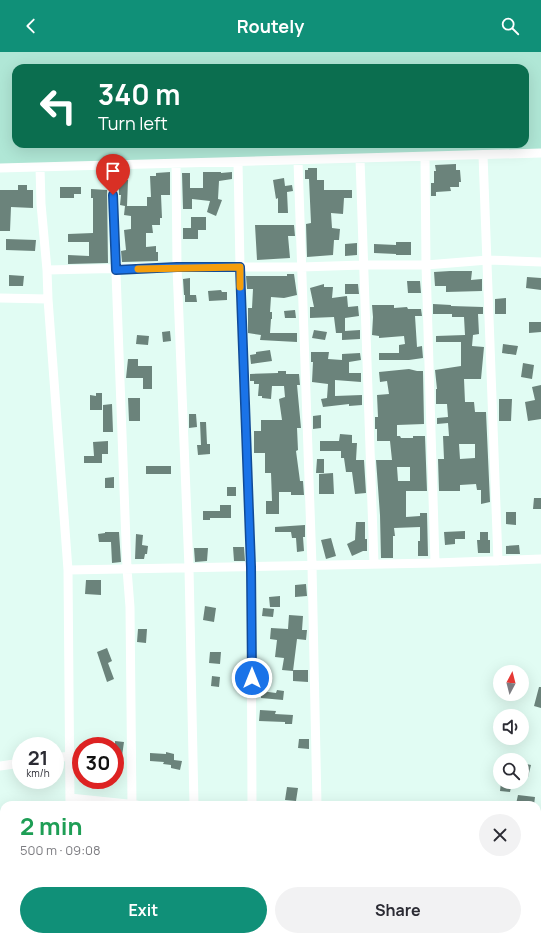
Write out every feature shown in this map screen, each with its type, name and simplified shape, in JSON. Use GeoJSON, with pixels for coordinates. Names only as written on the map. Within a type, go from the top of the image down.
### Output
{"type":"FeatureCollection","features":[{"type":"Feature","properties":{"kind":"street"},"geometry":{"type":"LineString","coordinates":[[0,168],[298,161],[541,153]]}},
{"type":"Feature","properties":{"kind":"street"},"geometry":{"type":"LineString","coordinates":[[483,155],[498,561]]}},
{"type":"Feature","properties":{"kind":"street"},"geometry":{"type":"LineString","coordinates":[[425,157],[426,265],[435,563]]}},
{"type":"Feature","properties":{"kind":"street"},"geometry":{"type":"LineString","coordinates":[[360,158],[374,564]]}},
{"type":"Feature","properties":{"kind":"street"},"geometry":{"type":"LineString","coordinates":[[298,161],[312,566],[317,801]]}},
{"type":"Feature","properties":{"kind":"street"},"geometry":{"type":"LineString","coordinates":[[238,162],[240,267],[251,567],[252,801]]}},
{"type":"Feature","properties":{"kind":"street"},"geometry":{"type":"LineString","coordinates":[[176,164],[177,267],[189,568],[194,801]]}},
{"type":"Feature","properties":{"kind":"street"},"geometry":{"type":"LineString","coordinates":[[112,165],[127,569],[130,607],[132,801]]}},
{"type":"Feature","properties":{"kind":"street"},"geometry":{"type":"LineString","coordinates":[[40,167],[41,204],[68,570],[70,801]]}},
{"type":"Feature","properties":{"kind":"street"},"geometry":{"type":"LineString","coordinates":[[46,270],[116,270],[177,267],[302,268],[363,265],[426,265],[488,260],[541,262]]}},
{"type":"Feature","properties":{"kind":"street"},"geometry":{"type":"LineString","coordinates":[[0,298],[48,299]]}},
{"type":"Feature","properties":{"kind":"street"},"geometry":{"type":"LineString","coordinates":[[68,570],[312,566],[541,559]]}},
{"type":"Feature","properties":{"kind":"street"},"geometry":{"type":"LineString","coordinates":[[64,757],[70,756]]}},
{"type":"Feature","properties":{"kind":"street"},"geometry":{"type":"LineString","coordinates":[[0,766],[12,764]]}},
{"type":"Feature","properties":{"kind":"green space"},"geometry":{"type":"Polygon","coordinates":[[[0,52],[541,52],[541,152],[0,165],[0,52]]]}},
{"type":"Feature","properties":{"kind":"building"},"geometry":{"type":"Polygon","coordinates":[[[456,164],[456,170],[460,170],[461,182],[459,182],[459,187],[450,187],[451,191],[436,192],[436,196],[431,196],[431,183],[434,183],[434,171],[436,171],[435,165],[456,164]]]}},
{"type":"Feature","properties":{"kind":"building"},"geometry":{"type":"Polygon","coordinates":[[[308,168],[317,168],[317,180],[324,180],[324,190],[352,190],[352,198],[344,198],[343,214],[331,213],[332,228],[340,229],[339,240],[334,240],[333,255],[307,257],[306,224],[311,223],[309,179],[305,179],[305,170],[308,170],[308,168]]]}},
{"type":"Feature","properties":{"kind":"building"},"geometry":{"type":"Polygon","coordinates":[[[170,172],[170,195],[161,195],[162,218],[160,218],[160,225],[152,225],[153,233],[146,233],[146,247],[156,246],[158,261],[122,262],[121,251],[126,250],[124,230],[131,229],[131,216],[124,215],[125,206],[120,205],[121,195],[119,195],[119,179],[128,180],[127,206],[147,206],[147,197],[151,197],[150,176],[156,176],[156,173],[170,172]]]}},
{"type":"Feature","properties":{"kind":"building"},"geometry":{"type":"Polygon","coordinates":[[[203,172],[232,172],[232,179],[219,181],[218,199],[222,200],[216,216],[207,212],[210,201],[192,199],[192,209],[183,209],[182,173],[190,173],[190,188],[203,188],[203,172]]]}},
{"type":"Feature","properties":{"kind":"building"},"geometry":{"type":"Polygon","coordinates":[[[284,178],[285,186],[292,185],[293,191],[287,192],[288,213],[278,213],[278,198],[276,199],[273,180],[284,178]]]}},
{"type":"Feature","properties":{"kind":"building"},"geometry":{"type":"Polygon","coordinates":[[[18,185],[27,185],[27,190],[33,190],[33,208],[11,207],[10,231],[0,231],[0,190],[18,190],[18,185]]]}},
{"type":"Feature","properties":{"kind":"building"},"geometry":{"type":"Polygon","coordinates":[[[60,187],[81,187],[81,194],[74,194],[74,198],[60,198],[60,187]]]}},
{"type":"Feature","properties":{"kind":"building"},"geometry":{"type":"Polygon","coordinates":[[[91,189],[107,190],[108,263],[68,264],[68,255],[89,256],[89,242],[68,242],[68,234],[93,233],[93,198],[91,198],[91,189]]]}},
{"type":"Feature","properties":{"kind":"building"},"geometry":{"type":"Polygon","coordinates":[[[191,217],[206,217],[206,230],[198,230],[198,239],[183,239],[183,228],[191,228],[191,217]]]}},
{"type":"Feature","properties":{"kind":"building"},"geometry":{"type":"Polygon","coordinates":[[[255,225],[294,225],[295,236],[288,236],[290,258],[257,260],[255,225]]]}},
{"type":"Feature","properties":{"kind":"building"},"geometry":{"type":"Polygon","coordinates":[[[6,239],[36,240],[35,251],[6,250],[6,239]]]}},
{"type":"Feature","properties":{"kind":"building"},"geometry":{"type":"Polygon","coordinates":[[[396,242],[411,242],[411,255],[374,253],[374,244],[396,245],[396,242]]]}},
{"type":"Feature","properties":{"kind":"building"},"geometry":{"type":"Polygon","coordinates":[[[357,243],[357,255],[345,256],[345,244],[357,243]]]}},
{"type":"Feature","properties":{"kind":"building"},"geometry":{"type":"Polygon","coordinates":[[[472,271],[471,280],[482,279],[482,291],[446,292],[446,286],[435,286],[434,272],[472,271]]]}},
{"type":"Feature","properties":{"kind":"building"},"geometry":{"type":"Polygon","coordinates":[[[287,274],[294,274],[297,295],[284,298],[271,297],[270,312],[272,312],[272,319],[270,333],[297,333],[297,342],[260,340],[261,335],[248,333],[248,308],[252,308],[253,289],[247,289],[246,276],[287,276],[287,274]]]}},
{"type":"Feature","properties":{"kind":"building"},"geometry":{"type":"Polygon","coordinates":[[[9,275],[24,276],[23,286],[9,286],[9,275]]]}},
{"type":"Feature","properties":{"kind":"building"},"geometry":{"type":"Polygon","coordinates":[[[527,277],[541,278],[541,290],[526,288],[527,277]]]}},
{"type":"Feature","properties":{"kind":"building"},"geometry":{"type":"Polygon","coordinates":[[[190,278],[190,295],[184,295],[183,279],[190,278]]]}},
{"type":"Feature","properties":{"kind":"building"},"geometry":{"type":"Polygon","coordinates":[[[407,281],[420,281],[421,293],[408,293],[407,281]]]}},
{"type":"Feature","properties":{"kind":"building"},"geometry":{"type":"Polygon","coordinates":[[[324,284],[324,287],[333,287],[332,298],[347,296],[348,307],[358,306],[359,316],[345,318],[345,331],[360,330],[360,339],[342,340],[342,333],[336,333],[334,317],[310,318],[310,307],[314,307],[310,288],[324,284]]]}},
{"type":"Feature","properties":{"kind":"building"},"geometry":{"type":"Polygon","coordinates":[[[345,284],[358,284],[359,294],[345,294],[345,284]]]}},
{"type":"Feature","properties":{"kind":"building"},"geometry":{"type":"Polygon","coordinates":[[[221,290],[222,292],[227,292],[227,300],[209,301],[208,291],[221,290]]]}},
{"type":"Feature","properties":{"kind":"building"},"geometry":{"type":"Polygon","coordinates":[[[185,295],[196,295],[197,302],[185,302],[185,295]]]}},
{"type":"Feature","properties":{"kind":"building"},"geometry":{"type":"Polygon","coordinates":[[[506,298],[506,314],[495,314],[495,299],[506,298]]]}},
{"type":"Feature","properties":{"kind":"building"},"geometry":{"type":"Polygon","coordinates":[[[433,304],[483,307],[483,314],[478,314],[479,334],[473,335],[472,346],[484,347],[481,379],[464,379],[465,402],[474,402],[475,412],[486,412],[490,502],[481,504],[481,490],[477,490],[476,484],[460,485],[460,491],[439,491],[438,459],[444,459],[443,436],[449,436],[448,423],[437,424],[437,418],[448,417],[447,404],[436,404],[437,389],[435,370],[461,366],[461,342],[436,342],[436,336],[465,335],[464,317],[452,317],[452,314],[433,314],[433,304]],[[459,444],[460,459],[475,458],[475,444],[459,444]]]}},
{"type":"Feature","properties":{"kind":"building"},"geometry":{"type":"Polygon","coordinates":[[[372,305],[394,305],[394,308],[407,307],[408,309],[421,309],[422,316],[415,316],[417,347],[422,346],[423,358],[409,360],[379,360],[379,353],[399,353],[399,345],[405,344],[404,336],[379,338],[379,336],[372,335],[372,305]]]}},
{"type":"Feature","properties":{"kind":"building"},"geometry":{"type":"Polygon","coordinates":[[[295,310],[296,318],[285,318],[284,311],[295,310]]]}},
{"type":"Feature","properties":{"kind":"building"},"geometry":{"type":"Polygon","coordinates":[[[529,322],[541,322],[541,332],[529,333],[529,322]]]}},
{"type":"Feature","properties":{"kind":"building"},"geometry":{"type":"Polygon","coordinates":[[[314,330],[327,332],[325,340],[312,338],[314,330]]]}},
{"type":"Feature","properties":{"kind":"building"},"geometry":{"type":"Polygon","coordinates":[[[170,331],[171,341],[163,342],[162,332],[170,331]]]}},
{"type":"Feature","properties":{"kind":"building"},"geometry":{"type":"Polygon","coordinates":[[[137,335],[149,336],[148,345],[136,344],[137,335]]]}},
{"type":"Feature","properties":{"kind":"building"},"geometry":{"type":"Polygon","coordinates":[[[503,344],[518,346],[516,355],[502,353],[503,344]]]}},
{"type":"Feature","properties":{"kind":"building"},"geometry":{"type":"Polygon","coordinates":[[[270,350],[272,361],[251,364],[250,355],[256,354],[256,352],[270,350]]]}},
{"type":"Feature","properties":{"kind":"building"},"geometry":{"type":"Polygon","coordinates":[[[311,352],[329,352],[328,359],[342,360],[342,354],[360,353],[361,360],[349,362],[349,373],[361,373],[361,382],[335,380],[335,396],[362,395],[362,405],[349,406],[349,404],[323,407],[321,399],[327,398],[328,384],[312,382],[313,362],[311,362],[311,352]]]}},
{"type":"Feature","properties":{"kind":"building"},"geometry":{"type":"Polygon","coordinates":[[[128,359],[138,359],[138,366],[152,366],[152,389],[143,389],[143,378],[126,378],[128,359]]]}},
{"type":"Feature","properties":{"kind":"building"},"geometry":{"type":"Polygon","coordinates":[[[523,363],[534,365],[532,379],[521,377],[523,363]]]}},
{"type":"Feature","properties":{"kind":"building"},"geometry":{"type":"Polygon","coordinates":[[[409,369],[423,371],[424,424],[397,425],[397,436],[400,436],[401,438],[413,438],[413,436],[425,436],[427,491],[406,491],[406,517],[420,516],[420,513],[427,513],[428,556],[418,556],[420,527],[394,528],[395,536],[393,536],[393,558],[381,558],[376,460],[392,460],[390,441],[377,441],[377,429],[375,429],[375,417],[378,417],[377,395],[389,394],[387,381],[380,382],[379,372],[409,369]],[[397,467],[398,481],[410,481],[410,467],[397,467]]]}},
{"type":"Feature","properties":{"kind":"building"},"geometry":{"type":"Polygon","coordinates":[[[278,371],[286,371],[286,374],[299,374],[300,385],[297,385],[301,428],[297,428],[298,450],[296,451],[300,481],[303,481],[304,495],[291,495],[291,492],[279,492],[279,514],[266,514],[266,501],[272,501],[271,473],[265,473],[265,453],[254,453],[254,431],[261,431],[261,420],[282,420],[279,399],[285,397],[284,386],[272,386],[271,399],[262,398],[262,396],[258,396],[259,384],[254,384],[254,381],[250,381],[250,374],[278,373],[278,371]]]}},
{"type":"Feature","properties":{"kind":"building"},"geometry":{"type":"Polygon","coordinates":[[[541,385],[541,419],[528,421],[525,402],[535,400],[532,387],[541,385]]]}},
{"type":"Feature","properties":{"kind":"building"},"geometry":{"type":"Polygon","coordinates":[[[96,393],[102,393],[102,410],[90,410],[90,395],[96,396],[96,393]]]}},
{"type":"Feature","properties":{"kind":"building"},"geometry":{"type":"Polygon","coordinates":[[[128,398],[140,398],[140,421],[129,421],[128,398]]]}},
{"type":"Feature","properties":{"kind":"building"},"geometry":{"type":"Polygon","coordinates":[[[499,399],[512,399],[511,421],[499,421],[499,399]]]}},
{"type":"Feature","properties":{"kind":"building"},"geometry":{"type":"Polygon","coordinates":[[[112,404],[113,432],[103,432],[103,405],[112,404]]]}},
{"type":"Feature","properties":{"kind":"building"},"geometry":{"type":"Polygon","coordinates":[[[189,414],[196,414],[197,427],[189,428],[189,414]]]}},
{"type":"Feature","properties":{"kind":"building"},"geometry":{"type":"Polygon","coordinates":[[[321,415],[321,428],[313,429],[313,416],[321,415]]]}},
{"type":"Feature","properties":{"kind":"building"},"geometry":{"type":"Polygon","coordinates":[[[200,422],[206,422],[207,444],[210,444],[210,454],[198,455],[197,445],[201,445],[200,422]]]}},
{"type":"Feature","properties":{"kind":"building"},"geometry":{"type":"Polygon","coordinates":[[[340,434],[352,435],[352,443],[357,443],[356,460],[364,460],[366,493],[355,494],[352,472],[346,472],[344,458],[341,458],[341,451],[320,451],[320,441],[339,441],[340,434]]]}},
{"type":"Feature","properties":{"kind":"building"},"geometry":{"type":"Polygon","coordinates":[[[108,441],[108,454],[102,454],[102,463],[84,463],[84,456],[94,456],[93,442],[108,441]]]}},
{"type":"Feature","properties":{"kind":"building"},"geometry":{"type":"Polygon","coordinates":[[[317,459],[324,459],[324,473],[316,473],[317,459]]]}},
{"type":"Feature","properties":{"kind":"building"},"geometry":{"type":"Polygon","coordinates":[[[146,466],[171,466],[171,474],[146,474],[146,466]]]}},
{"type":"Feature","properties":{"kind":"building"},"geometry":{"type":"Polygon","coordinates":[[[333,473],[334,494],[319,494],[319,474],[333,473]]]}},
{"type":"Feature","properties":{"kind":"building"},"geometry":{"type":"Polygon","coordinates":[[[114,477],[114,488],[105,488],[105,478],[114,477]]]}},
{"type":"Feature","properties":{"kind":"building"},"geometry":{"type":"Polygon","coordinates":[[[227,487],[236,487],[236,496],[227,496],[227,487]]]}},
{"type":"Feature","properties":{"kind":"building"},"geometry":{"type":"Polygon","coordinates":[[[534,498],[541,498],[541,509],[533,509],[534,498]]]}},
{"type":"Feature","properties":{"kind":"building"},"geometry":{"type":"Polygon","coordinates":[[[220,505],[231,505],[231,518],[210,518],[210,520],[203,520],[203,511],[220,511],[220,505]]]}},
{"type":"Feature","properties":{"kind":"building"},"geometry":{"type":"Polygon","coordinates":[[[506,512],[516,512],[516,525],[506,524],[506,512]]]}},
{"type":"Feature","properties":{"kind":"building"},"geometry":{"type":"Polygon","coordinates":[[[356,522],[365,522],[367,551],[363,551],[352,556],[347,544],[355,540],[356,522]]]}},
{"type":"Feature","properties":{"kind":"building"},"geometry":{"type":"Polygon","coordinates":[[[305,525],[305,537],[303,537],[304,551],[297,552],[296,538],[292,538],[291,532],[275,532],[275,527],[305,525]]]}},
{"type":"Feature","properties":{"kind":"building"},"geometry":{"type":"Polygon","coordinates":[[[465,531],[465,539],[455,539],[455,544],[445,545],[444,532],[465,531]]]}},
{"type":"Feature","properties":{"kind":"building"},"geometry":{"type":"Polygon","coordinates":[[[105,532],[119,532],[121,562],[112,563],[111,542],[99,542],[98,534],[105,532]]]}},
{"type":"Feature","properties":{"kind":"building"},"geometry":{"type":"Polygon","coordinates":[[[480,532],[488,532],[488,540],[490,540],[490,553],[478,553],[477,540],[480,540],[480,532]]]}},
{"type":"Feature","properties":{"kind":"building"},"geometry":{"type":"Polygon","coordinates":[[[136,534],[143,535],[142,545],[148,546],[147,554],[145,554],[144,559],[135,559],[136,534]]]}},
{"type":"Feature","properties":{"kind":"building"},"geometry":{"type":"Polygon","coordinates":[[[331,538],[336,556],[326,559],[321,540],[331,538]]]}},
{"type":"Feature","properties":{"kind":"building"},"geometry":{"type":"Polygon","coordinates":[[[519,545],[520,554],[506,554],[506,546],[519,545]]]}},
{"type":"Feature","properties":{"kind":"building"},"geometry":{"type":"Polygon","coordinates":[[[233,547],[244,547],[245,561],[234,561],[233,547]]]}},
{"type":"Feature","properties":{"kind":"building"},"geometry":{"type":"Polygon","coordinates":[[[194,548],[208,548],[207,561],[195,562],[194,548]]]}},
{"type":"Feature","properties":{"kind":"building"},"geometry":{"type":"Polygon","coordinates":[[[86,580],[101,580],[101,595],[85,594],[86,580]]]}},
{"type":"Feature","properties":{"kind":"building"},"geometry":{"type":"Polygon","coordinates":[[[306,584],[307,596],[295,597],[295,585],[306,584]]]}},
{"type":"Feature","properties":{"kind":"building"},"geometry":{"type":"Polygon","coordinates":[[[280,596],[280,607],[270,607],[269,597],[280,596]]]}},
{"type":"Feature","properties":{"kind":"building"},"geometry":{"type":"Polygon","coordinates":[[[205,606],[216,608],[214,622],[203,620],[205,606]]]}},
{"type":"Feature","properties":{"kind":"building"},"geometry":{"type":"Polygon","coordinates":[[[263,608],[274,609],[273,617],[262,616],[263,608]]]}},
{"type":"Feature","properties":{"kind":"building"},"geometry":{"type":"Polygon","coordinates":[[[289,615],[303,616],[302,630],[307,630],[306,640],[297,639],[293,671],[282,670],[284,658],[275,657],[277,640],[270,639],[271,628],[288,629],[289,615]]]}},
{"type":"Feature","properties":{"kind":"building"},"geometry":{"type":"Polygon","coordinates":[[[138,629],[147,629],[146,643],[137,642],[138,629]]]}},
{"type":"Feature","properties":{"kind":"building"},"geometry":{"type":"Polygon","coordinates":[[[107,648],[112,661],[108,663],[114,679],[107,682],[97,652],[107,648]]]}},
{"type":"Feature","properties":{"kind":"building"},"geometry":{"type":"Polygon","coordinates":[[[210,652],[221,652],[220,664],[209,663],[210,652]]]}},
{"type":"Feature","properties":{"kind":"building"},"geometry":{"type":"Polygon","coordinates":[[[293,670],[308,670],[308,682],[293,681],[293,670]]]}},
{"type":"Feature","properties":{"kind":"building"},"geometry":{"type":"Polygon","coordinates":[[[212,676],[220,677],[219,687],[211,686],[212,676]]]}},
{"type":"Feature","properties":{"kind":"building"},"geometry":{"type":"Polygon","coordinates":[[[245,676],[246,688],[237,689],[236,677],[245,676]]]}},
{"type":"Feature","properties":{"kind":"building"},"geometry":{"type":"Polygon","coordinates":[[[539,687],[541,687],[541,708],[534,706],[539,687]]]}},
{"type":"Feature","properties":{"kind":"building"},"geometry":{"type":"Polygon","coordinates":[[[277,690],[284,691],[283,700],[261,698],[261,691],[276,693],[277,690]]]}},
{"type":"Feature","properties":{"kind":"building"},"geometry":{"type":"Polygon","coordinates":[[[260,710],[276,711],[275,714],[293,715],[292,724],[285,724],[285,722],[259,721],[260,710]]]}},
{"type":"Feature","properties":{"kind":"building"},"geometry":{"type":"Polygon","coordinates":[[[299,739],[309,739],[309,749],[298,748],[299,739]]]}},
{"type":"Feature","properties":{"kind":"building"},"geometry":{"type":"Polygon","coordinates":[[[166,752],[174,754],[174,760],[182,761],[180,770],[171,768],[171,765],[163,764],[164,762],[150,761],[150,753],[166,754],[166,752]]]}},
{"type":"Feature","properties":{"kind":"building"},"geometry":{"type":"Polygon","coordinates":[[[287,787],[298,788],[296,801],[285,800],[287,787]]]}},
{"type":"Feature","properties":{"kind":"building"},"geometry":{"type":"Polygon","coordinates":[[[500,789],[511,789],[510,792],[500,791],[500,789]]]}},
{"type":"Feature","properties":{"kind":"building"},"geometry":{"type":"Polygon","coordinates":[[[518,795],[535,797],[534,801],[517,801],[518,795]]]}},
{"type":"Feature","properties":{"kind":"slow traffic"},"geometry":{"type":"LineString","coordinates":[[138,269],[177,267],[240,267],[240,287]]}},
{"type":"Feature","properties":{"kind":"route"},"geometry":{"type":"LineString","coordinates":[[113,195],[116,270],[177,267],[240,267],[251,567],[252,678]]}}]}
